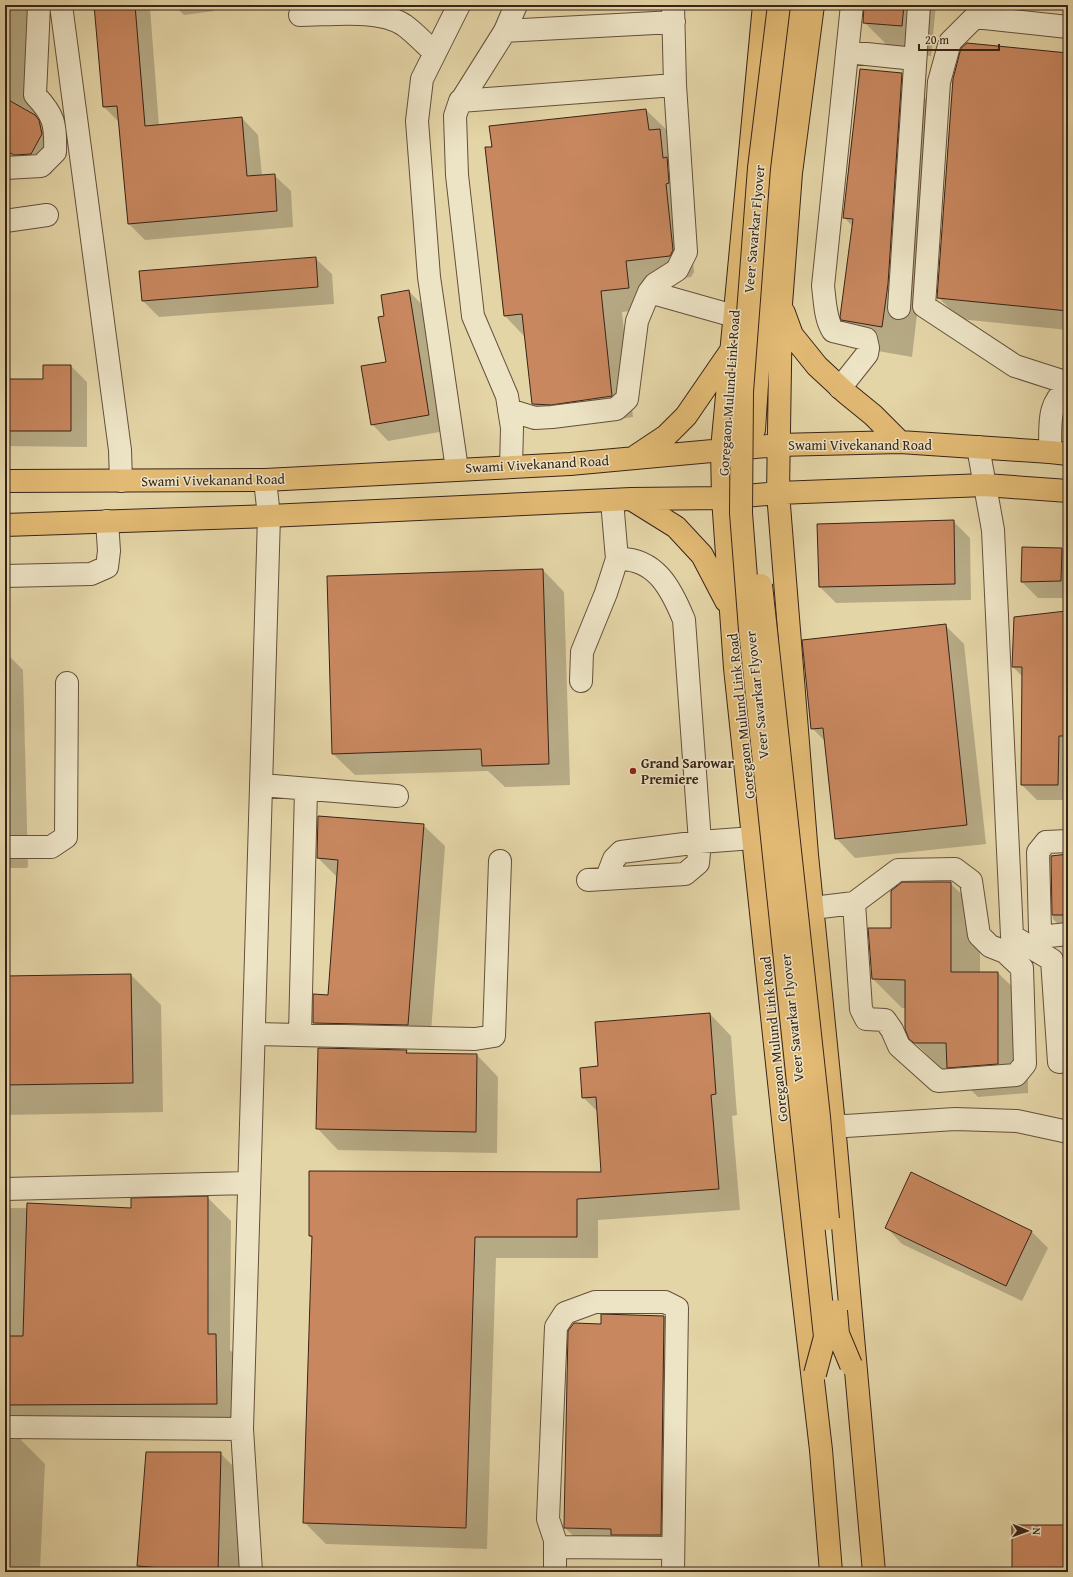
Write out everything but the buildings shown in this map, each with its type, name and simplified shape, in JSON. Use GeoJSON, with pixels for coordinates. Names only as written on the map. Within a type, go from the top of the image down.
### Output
{"type":"FeatureCollection","features":[{"type":"Feature","properties":{"kind":"main road","name":"Goregaon Mulund Link Road"},"geometry":{"type":"LineString","coordinates":[[764,5],[722,449],[723,498],[735,668],[814,1379],[831,1572]]}},
{"type":"Feature","properties":{"kind":"main road","name":"Veer Savarkar Flyover"},"geometry":{"type":"LineString","coordinates":[[779,5],[759,168],[742,392],[741,514],[750,630],[825,1337],[814,1379]]}},
{"type":"Feature","properties":{"kind":"main road","name":"Veer Savarkar Flyover"},"geometry":{"type":"LineString","coordinates":[[790,5],[768,216],[754,416],[754,522],[818,1109],[838,1334],[854,1372]]}},
{"type":"Feature","properties":{"kind":"main road"},"geometry":{"type":"LineString","coordinates":[[813,5],[791,173],[781,304],[778,493],[807,855],[834,1125],[854,1372],[874,1572]]}},
{"type":"Feature","properties":{"kind":"main road"},"geometry":{"type":"LineString","coordinates":[[781,304],[792,335],[817,366],[840,388],[873,415],[900,442]]}},
{"type":"Feature","properties":{"kind":"main road"},"geometry":{"type":"LineString","coordinates":[[634,458],[666,436],[686,416],[731,351]]}},
{"type":"Feature","properties":{"kind":"main road","name":"Swami Vivekanand Road"},"geometry":{"type":"LineString","coordinates":[[5,481],[265,480],[511,467],[778,445],[900,442],[1059,453]]}},
{"type":"Feature","properties":{"kind":"main road"},"geometry":{"type":"LineString","coordinates":[[5,525],[269,516],[622,500],[723,498],[778,493],[985,485],[1067,495]]}},
{"type":"Feature","properties":{"kind":"main road"},"geometry":{"type":"LineString","coordinates":[[622,500],[676,527],[702,555],[727,602],[735,668]]}},
{"type":"Feature","properties":{"kind":"street"},"geometry":{"type":"LineString","coordinates":[[5,168],[41,166],[55,152],[56,134],[49,110],[35,95],[39,5]]}},
{"type":"Feature","properties":{"kind":"street"},"geometry":{"type":"LineString","coordinates":[[61,5],[120,450],[121,481]]}},
{"type":"Feature","properties":{"kind":"street"},"geometry":{"type":"LineString","coordinates":[[457,469],[429,277],[417,122],[422,78],[458,5]]}},
{"type":"Feature","properties":{"kind":"street"},"geometry":{"type":"LineString","coordinates":[[511,467],[512,428],[507,396],[473,316],[457,175],[455,116],[461,101],[505,31],[516,5]]}},
{"type":"Feature","properties":{"kind":"street"},"geometry":{"type":"LineString","coordinates":[[840,388],[867,354],[868,348],[866,339],[833,331],[827,314],[823,286],[852,5]]}},
{"type":"Feature","properties":{"kind":"street"},"geometry":{"type":"LineString","coordinates":[[899,308],[919,5]]}},
{"type":"Feature","properties":{"kind":"street"},"geometry":{"type":"LineString","coordinates":[[300,15],[367,14],[385,16],[403,24],[434,52]]}},
{"type":"Feature","properties":{"kind":"street"},"geometry":{"type":"LineString","coordinates":[[505,31],[674,14],[675,85],[686,252],[677,270],[656,284],[649,292],[637,320],[627,399],[616,409],[541,418],[509,410]]}},
{"type":"Feature","properties":{"kind":"street"},"geometry":{"type":"LineString","coordinates":[[1068,28],[975,17],[950,42],[939,82],[924,306],[1016,366],[1068,383]]}},
{"type":"Feature","properties":{"kind":"street"},"geometry":{"type":"LineString","coordinates":[[847,52],[915,59]]}},
{"type":"Feature","properties":{"kind":"street"},"geometry":{"type":"LineString","coordinates":[[461,101],[675,85]]}},
{"type":"Feature","properties":{"kind":"street"},"geometry":{"type":"LineString","coordinates":[[5,221],[47,215]]}},
{"type":"Feature","properties":{"kind":"street"},"geometry":{"type":"LineString","coordinates":[[649,292],[734,316]]}},
{"type":"Feature","properties":{"kind":"street"},"geometry":{"type":"LineString","coordinates":[[1059,453],[1051,409],[1062,392],[1068,388]]}},
{"type":"Feature","properties":{"kind":"street"},"geometry":{"type":"LineString","coordinates":[[978,447],[993,530],[1012,936],[1052,960],[1059,1062]]}},
{"type":"Feature","properties":{"kind":"street"},"geometry":{"type":"LineString","coordinates":[[251,1572],[242,1429],[255,1034],[269,516],[265,480]]}},
{"type":"Feature","properties":{"kind":"street"},"geometry":{"type":"LineString","coordinates":[[581,681],[582,652],[606,593],[617,559],[622,500]]}},
{"type":"Feature","properties":{"kind":"street"},"geometry":{"type":"LineString","coordinates":[[5,576],[91,574],[107,567],[109,551],[107,521]]}},
{"type":"Feature","properties":{"kind":"street"},"geometry":{"type":"LineString","coordinates":[[617,559],[630,558],[642,562],[663,579],[677,602],[684,620],[700,842],[698,863],[685,874],[598,878],[621,852],[700,842],[753,838]]}},
{"type":"Feature","properties":{"kind":"street"},"geometry":{"type":"LineString","coordinates":[[5,847],[51,847],[66,837],[67,683]]}},
{"type":"Feature","properties":{"kind":"street"},"geometry":{"type":"LineString","coordinates":[[261,785],[397,796]]}},
{"type":"Feature","properties":{"kind":"street"},"geometry":{"type":"LineString","coordinates":[[300,1034],[306,788]]}},
{"type":"Feature","properties":{"kind":"street"},"geometry":{"type":"LineString","coordinates":[[1068,841],[1046,842],[1038,852],[1040,931],[1049,936],[1068,934]]}},
{"type":"Feature","properties":{"kind":"street"},"geometry":{"type":"LineString","coordinates":[[255,1034],[475,1039],[494,1036],[500,861]]}},
{"type":"Feature","properties":{"kind":"street"},"geometry":{"type":"LineString","coordinates":[[813,908],[854,903],[898,870],[955,869],[971,881],[979,935],[990,946],[1005,952],[1022,968],[1025,1064],[1016,1075],[938,1081],[899,1046],[892,1030],[885,1020],[866,1018],[860,1009],[854,903]]}},
{"type":"Feature","properties":{"kind":"street"},"geometry":{"type":"LineString","coordinates":[[834,1125],[846,1126],[954,1119],[1017,1121],[1068,1132]]}},
{"type":"Feature","properties":{"kind":"street"},"geometry":{"type":"LineString","coordinates":[[5,1190],[249,1183]]}},
{"type":"Feature","properties":{"kind":"street"},"geometry":{"type":"LineString","coordinates":[[555,1572],[555,1540],[548,1519],[556,1327],[565,1313],[595,1302],[665,1302],[677,1308],[673,1572]]}},
{"type":"Feature","properties":{"kind":"street"},"geometry":{"type":"LineString","coordinates":[[5,1427],[242,1429]]}},
{"type":"Feature","properties":{"kind":"street"},"geometry":{"type":"LineString","coordinates":[[555,1547],[673,1548]]}},
{"type":"Feature","properties":{"kind":"place","name":"Grand Sarowar Premiere"},"geometry":{"type":"Point","coordinates":[633,771]}}]}
